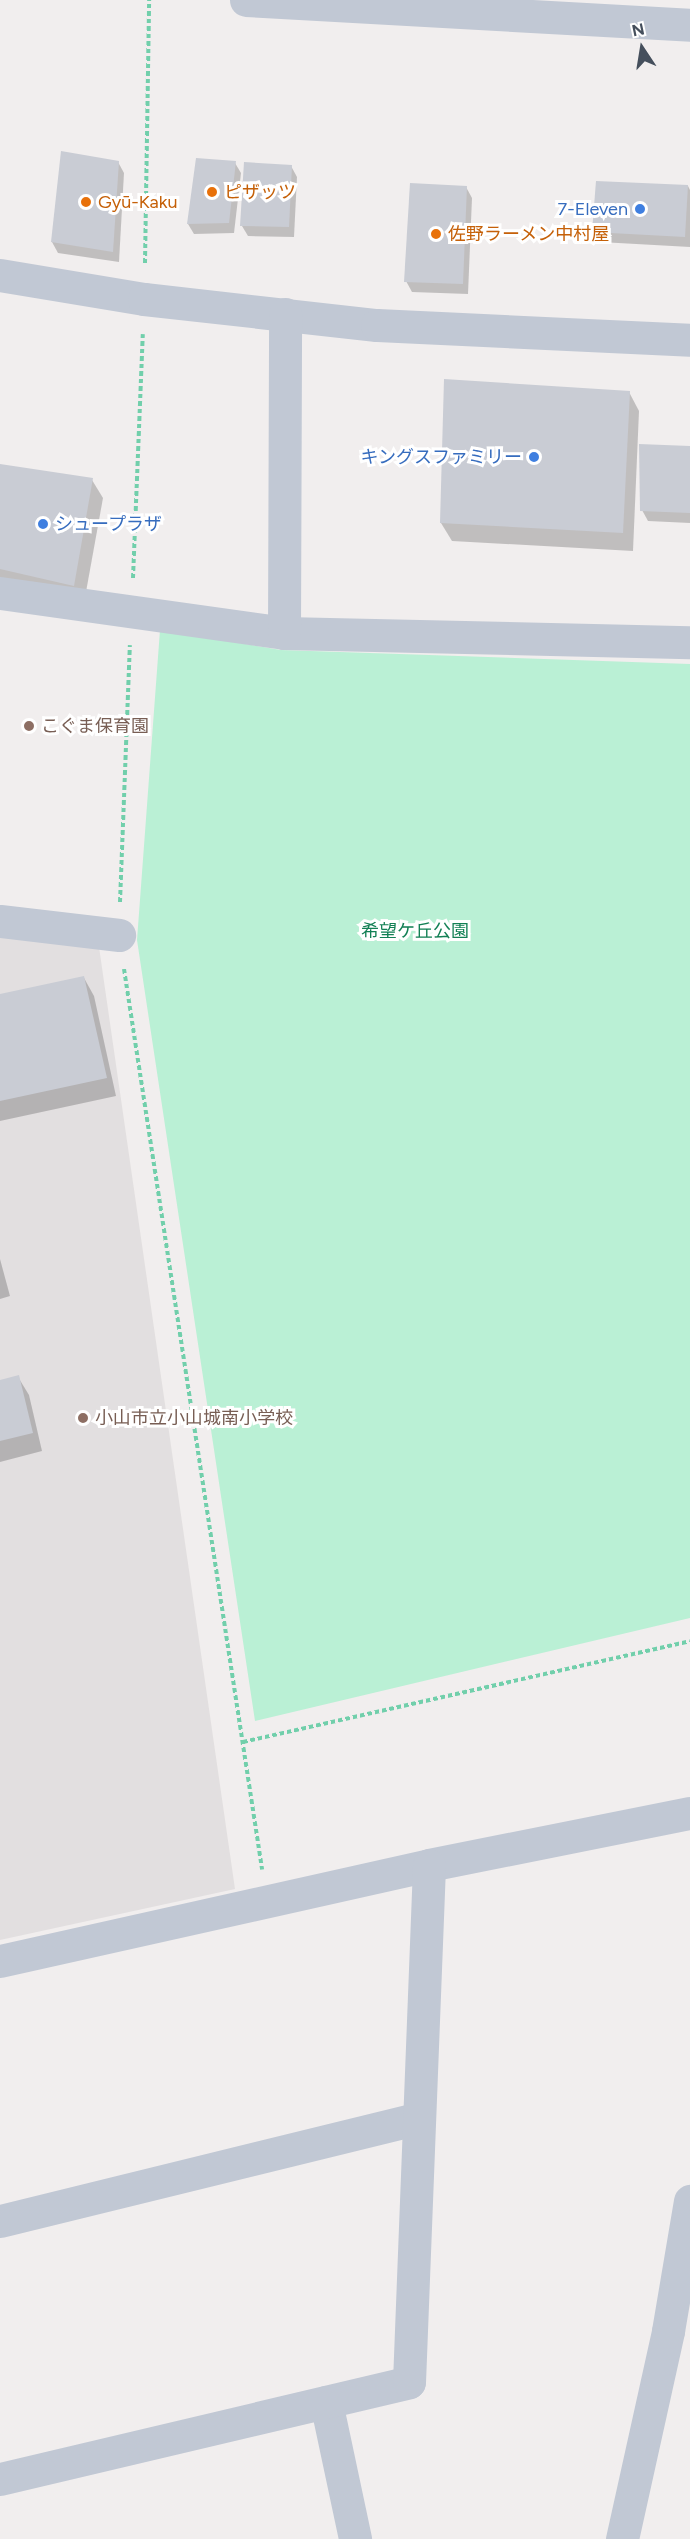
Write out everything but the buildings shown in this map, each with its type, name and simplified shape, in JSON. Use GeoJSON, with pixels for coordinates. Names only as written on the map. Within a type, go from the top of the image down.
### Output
{"type":"FeatureCollection","features":[{"type":"Feature","properties":{"kind":"street"},"geometry":{"type":"LineString","coordinates":[[246,0],[642,12],[690,25]]}},
{"type":"Feature","properties":{"kind":"street"},"geometry":{"type":"LineString","coordinates":[[0,275],[144,299],[377,325],[690,340]]}},
{"type":"Feature","properties":{"kind":"street"},"geometry":{"type":"LineString","coordinates":[[284,633],[285,314]]}},
{"type":"Feature","properties":{"kind":"street"},"geometry":{"type":"LineString","coordinates":[[0,593],[284,633],[690,642]]}},
{"type":"Feature","properties":{"kind":"street"},"geometry":{"type":"LineString","coordinates":[[0,921],[118,935]]}},
{"type":"Feature","properties":{"kind":"street"},"geometry":{"type":"LineString","coordinates":[[0,1961],[429,1865],[690,1813]]}},
{"type":"Feature","properties":{"kind":"street"},"geometry":{"type":"LineString","coordinates":[[0,2479],[408,2382],[429,1865]]}},
{"type":"Feature","properties":{"kind":"street"},"geometry":{"type":"LineString","coordinates":[[0,2221],[418,2118]]}},
{"type":"Feature","properties":{"kind":"street"},"geometry":{"type":"LineString","coordinates":[[622,2539],[679,2331],[690,2201]]}},
{"type":"Feature","properties":{"kind":"street"},"geometry":{"type":"LineString","coordinates":[[326,2402],[356,2539]]}},
{"type":"Feature","properties":{"kind":"path"},"geometry":{"type":"LineString","coordinates":[[148,0],[144,299],[118,935],[267,1903]]}},
{"type":"Feature","properties":{"kind":"path"},"geometry":{"type":"LineString","coordinates":[[243,1742],[690,1641]]}},
{"type":"Feature","properties":{"kind":"shaded area","name":"小山市立小山城南小学校"},"geometry":{"type":"Polygon","coordinates":[[[0,935],[99,947],[235,1889],[0,1940],[0,935]]]}},
{"type":"Feature","properties":{"kind":"green space","name":"希望ケ丘公園"},"geometry":{"type":"Polygon","coordinates":[[[160,630],[281,650],[690,664],[690,1618],[255,1721],[137,940],[160,630]]]}},
{"type":"Feature","properties":{"kind":"place","name":"ピザッツ"},"geometry":{"type":"Point","coordinates":[212,192]}},
{"type":"Feature","properties":{"kind":"place","name":"Gyū-Kaku"},"geometry":{"type":"Point","coordinates":[86,202]}},
{"type":"Feature","properties":{"kind":"place","name":"7-Eleven"},"geometry":{"type":"Point","coordinates":[640,209]}},
{"type":"Feature","properties":{"kind":"place","name":"佐野ラーメン中村屋"},"geometry":{"type":"Point","coordinates":[436,234]}},
{"type":"Feature","properties":{"kind":"place","name":"キングスファミリー"},"geometry":{"type":"Point","coordinates":[534,457]}},
{"type":"Feature","properties":{"kind":"place","name":"シュープラザ"},"geometry":{"type":"Point","coordinates":[43,524]}},
{"type":"Feature","properties":{"kind":"place","name":"こぐま保育園"},"geometry":{"type":"Point","coordinates":[29,726]}},
{"type":"Feature","properties":{"kind":"place","name":"小山市立小山城南小学校"},"geometry":{"type":"Point","coordinates":[83,1418]}}]}
